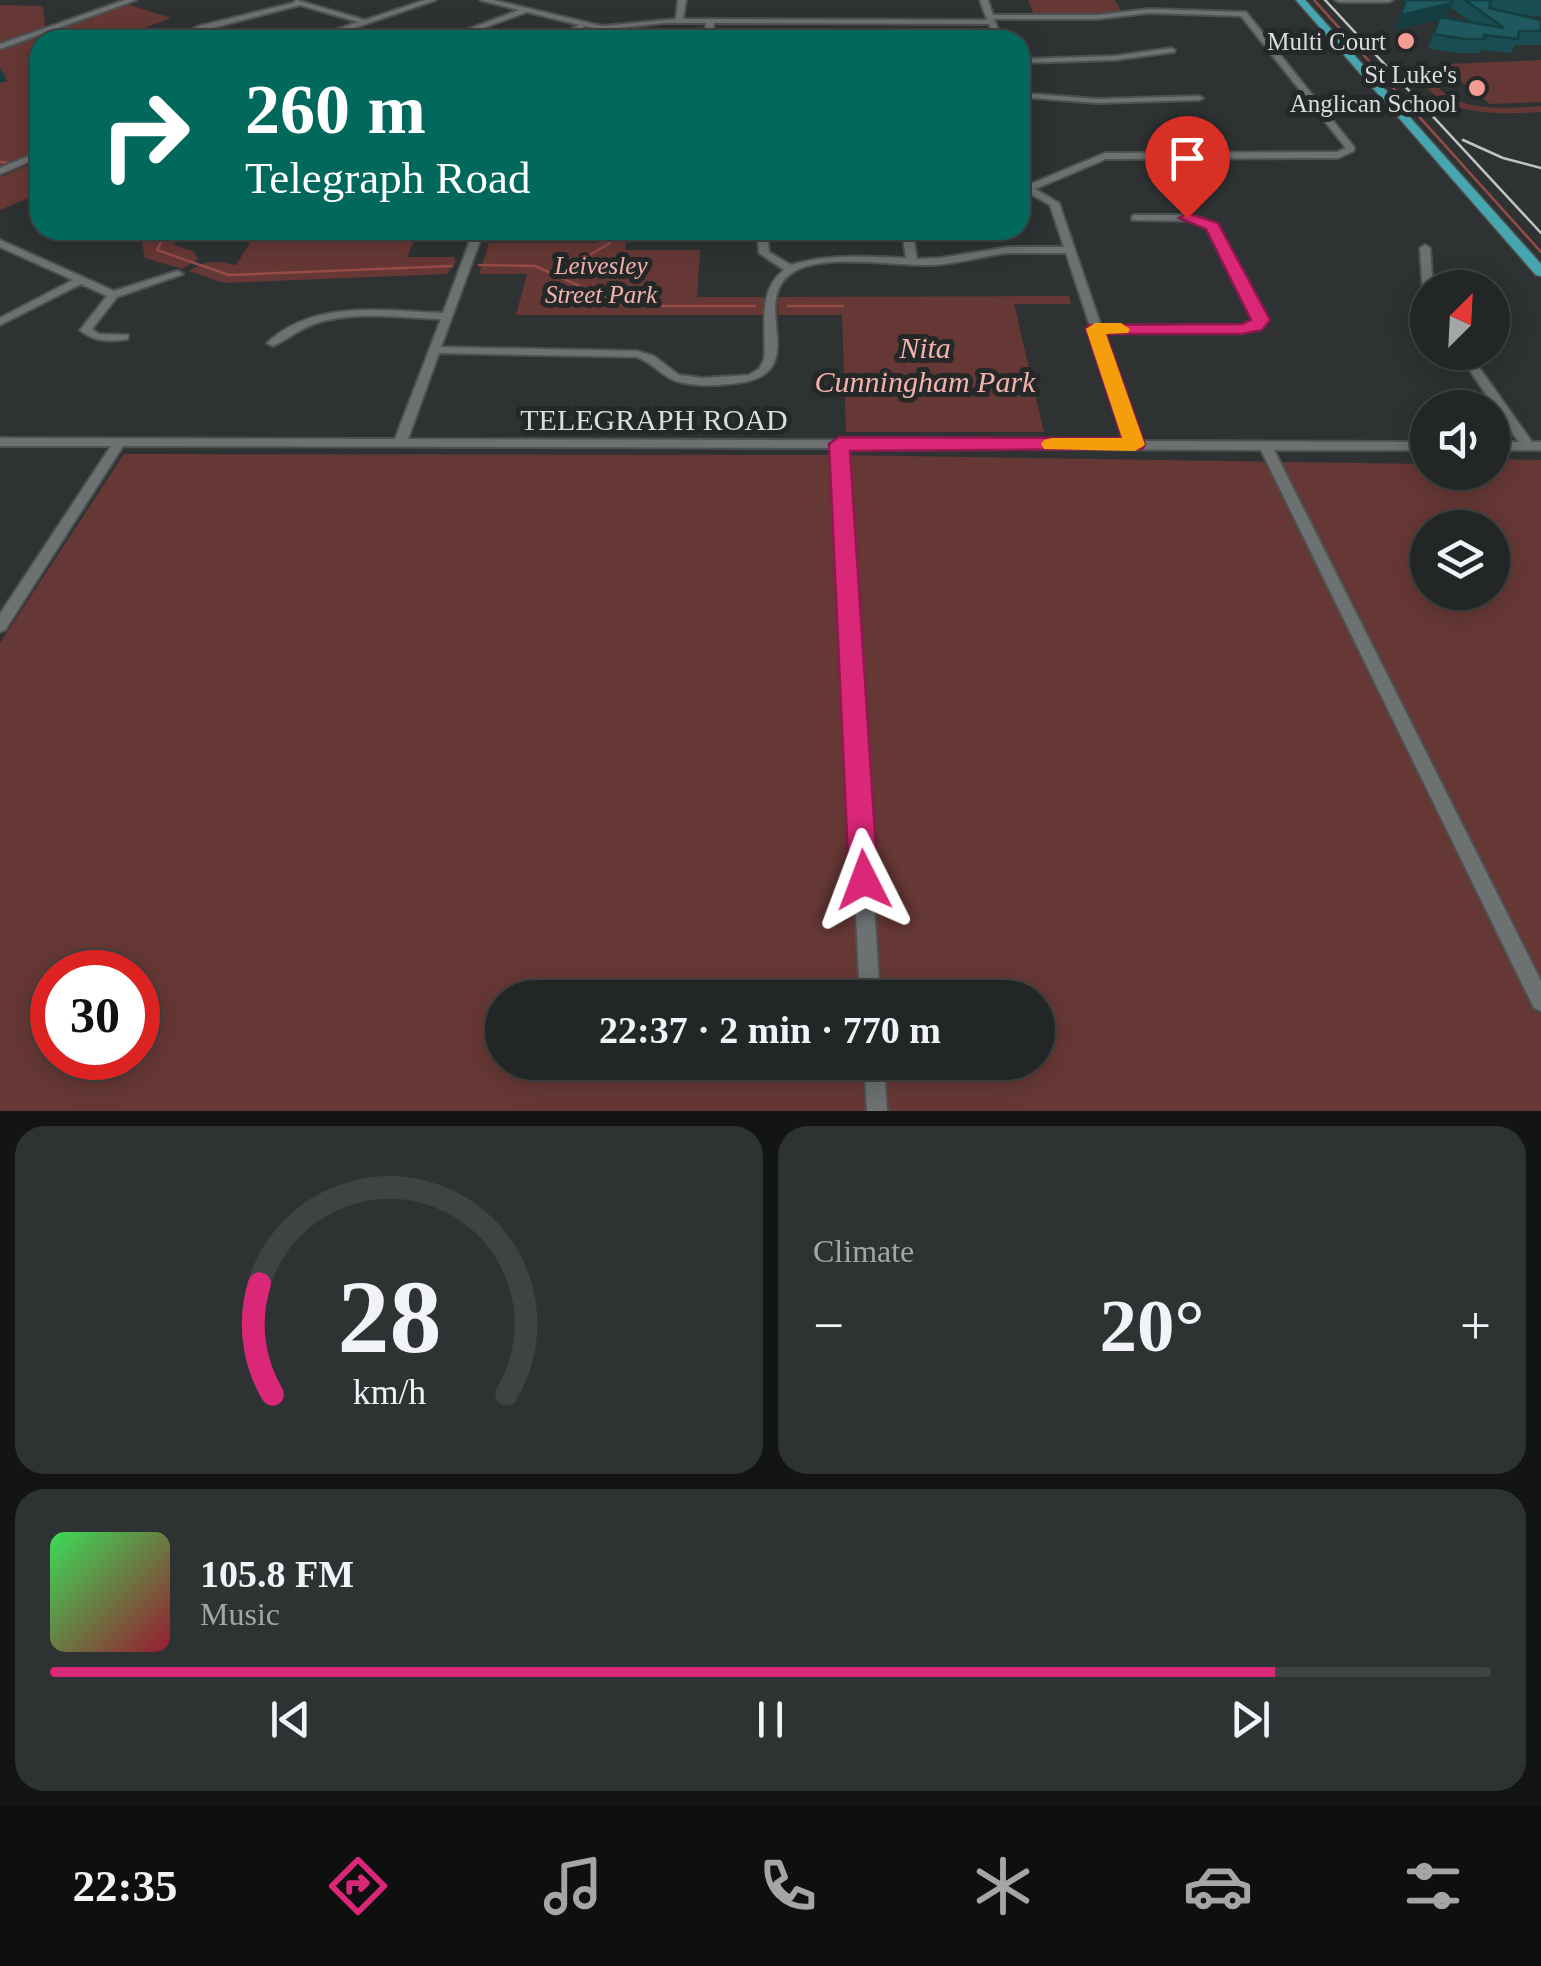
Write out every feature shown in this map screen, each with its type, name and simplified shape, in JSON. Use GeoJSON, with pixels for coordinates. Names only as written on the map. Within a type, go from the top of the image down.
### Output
{"type":"FeatureCollection","features":[{"type":"Feature","properties":{"kind":"main road"},"geometry":{"type":"LineString","coordinates":[[1300,0],[1541,272]]}},
{"type":"Feature","properties":{"kind":"street"},"geometry":{"type":"LineString","coordinates":[[48,30],[132,0]]}},
{"type":"Feature","properties":{"kind":"street"},"geometry":{"type":"LineString","coordinates":[[290,0],[366,22]]}},
{"type":"Feature","properties":{"kind":"street"},"geometry":{"type":"LineString","coordinates":[[342,30],[432,0]]}},
{"type":"Feature","properties":{"kind":"street"},"geometry":{"type":"LineString","coordinates":[[484,0],[582,26],[608,28],[679,21],[894,22],[1098,17],[1149,11],[1241,12],[1353,154],[1105,156],[1030,184]]}},
{"type":"Feature","properties":{"kind":"street"},"geometry":{"type":"LineString","coordinates":[[679,21],[682,0]]}},
{"type":"Feature","properties":{"kind":"street"},"geometry":{"type":"LineString","coordinates":[[984,0],[994,30]]}},
{"type":"Feature","properties":{"kind":"street"},"geometry":{"type":"LineString","coordinates":[[1339,0],[1389,0]]}},
{"type":"Feature","properties":{"kind":"street"},"geometry":{"type":"LineString","coordinates":[[198,30],[300,3]]}},
{"type":"Feature","properties":{"kind":"street"},"geometry":{"type":"LineString","coordinates":[[471,30],[525,11]]}},
{"type":"Feature","properties":{"kind":"street"},"geometry":{"type":"LineString","coordinates":[[709,30],[710,22]]}},
{"type":"Feature","properties":{"kind":"street"},"geometry":{"type":"LineString","coordinates":[[894,22],[896,30]]}},
{"type":"Feature","properties":{"kind":"street"},"geometry":{"type":"LineString","coordinates":[[574,30],[582,26]]}},
{"type":"Feature","properties":{"kind":"street"},"geometry":{"type":"LineString","coordinates":[[0,47],[30,36]]}},
{"type":"Feature","properties":{"kind":"street"},"geometry":{"type":"LineString","coordinates":[[1030,61],[1115,58],[1170,50]]}},
{"type":"Feature","properties":{"kind":"street"},"geometry":{"type":"LineString","coordinates":[[1030,96],[1097,101],[1199,98]]}},
{"type":"Feature","properties":{"kind":"street"},"geometry":{"type":"LineString","coordinates":[[0,171],[30,158]]}},
{"type":"Feature","properties":{"kind":"street"},"geometry":{"type":"LineString","coordinates":[[1030,189],[1052,200],[1135,445]]}},
{"type":"Feature","properties":{"kind":"street"},"geometry":{"type":"LineString","coordinates":[[1095,329],[1261,326],[1260,315],[1206,220],[1135,218]]}},
{"type":"Feature","properties":{"kind":"street"},"geometry":{"type":"LineString","coordinates":[[400,443],[475,240]]}},
{"type":"Feature","properties":{"kind":"street"},"geometry":{"type":"LineString","coordinates":[[763,240],[764,254],[790,269]]}},
{"type":"Feature","properties":{"kind":"street"},"geometry":{"type":"LineString","coordinates":[[909,240],[912,262]]}},
{"type":"Feature","properties":{"kind":"street"},"geometry":{"type":"LineString","coordinates":[[0,243],[113,294]]}},
{"type":"Feature","properties":{"kind":"street"},"geometry":{"type":"LineString","coordinates":[[1425,248],[1426,270]]}},
{"type":"Feature","properties":{"kind":"street"},"geometry":{"type":"LineString","coordinates":[[435,350],[637,354],[659,361],[669,373],[682,379],[766,378],[772,288],[790,269],[825,261],[912,262],[955,260],[1001,250],[1068,250]]}},
{"type":"Feature","properties":{"kind":"street"},"geometry":{"type":"LineString","coordinates":[[124,337],[97,337],[86,330],[113,294],[178,274]]}},
{"type":"Feature","properties":{"kind":"street"},"geometry":{"type":"LineString","coordinates":[[0,322],[80,281]]}},
{"type":"Feature","properties":{"kind":"street"},"geometry":{"type":"LineString","coordinates":[[273,343],[291,328],[316,317],[448,316]]}},
{"type":"Feature","properties":{"kind":"street"},"geometry":{"type":"LineString","coordinates":[[1476,370],[1534,446]]}},
{"type":"Feature","properties":{"kind":"street","name":"TELEGRAPH ROAD"},"geometry":{"type":"LineString","coordinates":[[0,442],[1410,446]]}},
{"type":"Feature","properties":{"kind":"street"},"geometry":{"type":"LineString","coordinates":[[0,626],[120,442]]}},
{"type":"Feature","properties":{"kind":"street"},"geometry":{"type":"LineString","coordinates":[[839,444],[869,980]]}},
{"type":"Feature","properties":{"kind":"street"},"geometry":{"type":"LineString","coordinates":[[1265,446],[1541,1001]]}},
{"type":"Feature","properties":{"kind":"street"},"geometry":{"type":"LineString","coordinates":[[875,1080],[877,1111]]}},
{"type":"Feature","properties":{"kind":"green space"},"geometry":{"type":"Polygon","coordinates":[[[1028,0],[1115,0],[1122,12],[1034,15],[1028,0]]]}},
{"type":"Feature","properties":{"kind":"green space"},"geometry":{"type":"Polygon","coordinates":[[[127,4],[171,18],[139,30],[55,30],[127,4]]]}},
{"type":"Feature","properties":{"kind":"green space"},"geometry":{"type":"Polygon","coordinates":[[[0,5],[43,6],[45,27],[0,42],[0,5]]]}},
{"type":"Feature","properties":{"kind":"green space"},"geometry":{"type":"Polygon","coordinates":[[[30,39],[30,156],[0,169],[0,50],[30,39]]]}},
{"type":"Feature","properties":{"kind":"green space"},"geometry":{"type":"Polygon","coordinates":[[[1541,60],[1541,102],[1490,104],[1452,75],[1462,74],[1459,71],[1441,75],[1435,83],[1444,93],[1469,104],[1498,108],[1541,106],[1541,112],[1493,113],[1459,107],[1432,92],[1423,80],[1429,72],[1450,64],[1541,60]]]}},
{"type":"Feature","properties":{"kind":"green space"},"geometry":{"type":"Polygon","coordinates":[[[30,164],[30,197],[0,210],[0,177],[30,164]]]}},
{"type":"Feature","properties":{"kind":"green space"},"geometry":{"type":"Polygon","coordinates":[[[141,240],[180,240],[172,244],[194,252],[198,259],[182,269],[145,258],[141,240]]]}},
{"type":"Feature","properties":{"kind":"green space"},"geometry":{"type":"Polygon","coordinates":[[[252,240],[415,240],[407,257],[454,257],[456,262],[447,274],[224,283],[189,271],[212,262],[236,265],[252,240]]]}},
{"type":"Feature","properties":{"kind":"green space","name":"Leivesley Street Park"},"geometry":{"type":"Polygon","coordinates":[[[626,240],[625,250],[700,250],[697,297],[764,297],[764,315],[516,315],[527,274],[479,274],[489,243],[626,240]]]}},
{"type":"Feature","properties":{"kind":"green space","name":"Nita Cunningham Park"},"geometry":{"type":"Polygon","coordinates":[[[1069,296],[1071,304],[1014,304],[1044,432],[846,432],[842,315],[778,315],[778,297],[1069,296]]]}},
{"type":"Feature","properties":{"kind":"green space"},"geometry":{"type":"Polygon","coordinates":[[[124,454],[831,455],[1410,464],[1410,490],[1510,490],[1510,459],[1541,460],[1541,1111],[0,1111],[0,643],[124,454]]]}},
{"type":"Feature","properties":{"kind":"building"},"geometry":{"type":"Polygon","coordinates":[[[1406,0],[1451,0],[1452,3],[1401,15],[1406,0]]]}},
{"type":"Feature","properties":{"kind":"building"},"geometry":{"type":"Polygon","coordinates":[[[1465,0],[1491,0],[1489,8],[1541,20],[1541,31],[1519,31],[1518,39],[1484,35],[1485,39],[1463,39],[1434,34],[1440,17],[1504,28],[1465,0]]]}},
{"type":"Feature","properties":{"kind":"waterway"},"geometry":{"type":"LineString","coordinates":[[1314,0],[1541,252]]}},
{"type":"Feature","properties":{"kind":"waterway"},"geometry":{"type":"LineString","coordinates":[[0,162],[11,163]]}},
{"type":"Feature","properties":{"kind":"waterway"},"geometry":{"type":"LineString","coordinates":[[162,240],[157,250],[229,275],[452,266]]}},
{"type":"Feature","properties":{"kind":"waterway"},"geometry":{"type":"LineString","coordinates":[[557,274],[611,240]]}},
{"type":"Feature","properties":{"kind":"waterway"},"geometry":{"type":"LineString","coordinates":[[479,265],[535,266],[624,306],[755,306]]}},
{"type":"Feature","properties":{"kind":"waterway"},"geometry":{"type":"LineString","coordinates":[[788,306],[843,306]]}},
{"type":"Feature","properties":{"kind":"railway"},"geometry":{"type":"LineString","coordinates":[[1325,0],[1541,233]]}},
{"type":"Feature","properties":{"kind":"railway"},"geometry":{"type":"LineString","coordinates":[[1463,140],[1503,158],[1541,168]]}},
{"type":"Feature","properties":{"kind":"slow traffic"},"geometry":{"type":"LineString","coordinates":[[1052,444],[1135,445],[1095,329],[1121,329]]}},
{"type":"Feature","properties":{"kind":"place","name":"Multi Court"},"geometry":{"type":"Point","coordinates":[1406,41]}},
{"type":"Feature","properties":{"kind":"place","name":"St Luke's Anglican School"},"geometry":{"type":"Point","coordinates":[1477,88]}},
{"type":"Feature","properties":{"kind":"route"},"geometry":{"type":"LineString","coordinates":[[864,880],[839,444],[1135,445],[1095,329],[1242,329],[1260,323],[1260,315],[1212,226],[1187,218]]}}]}
